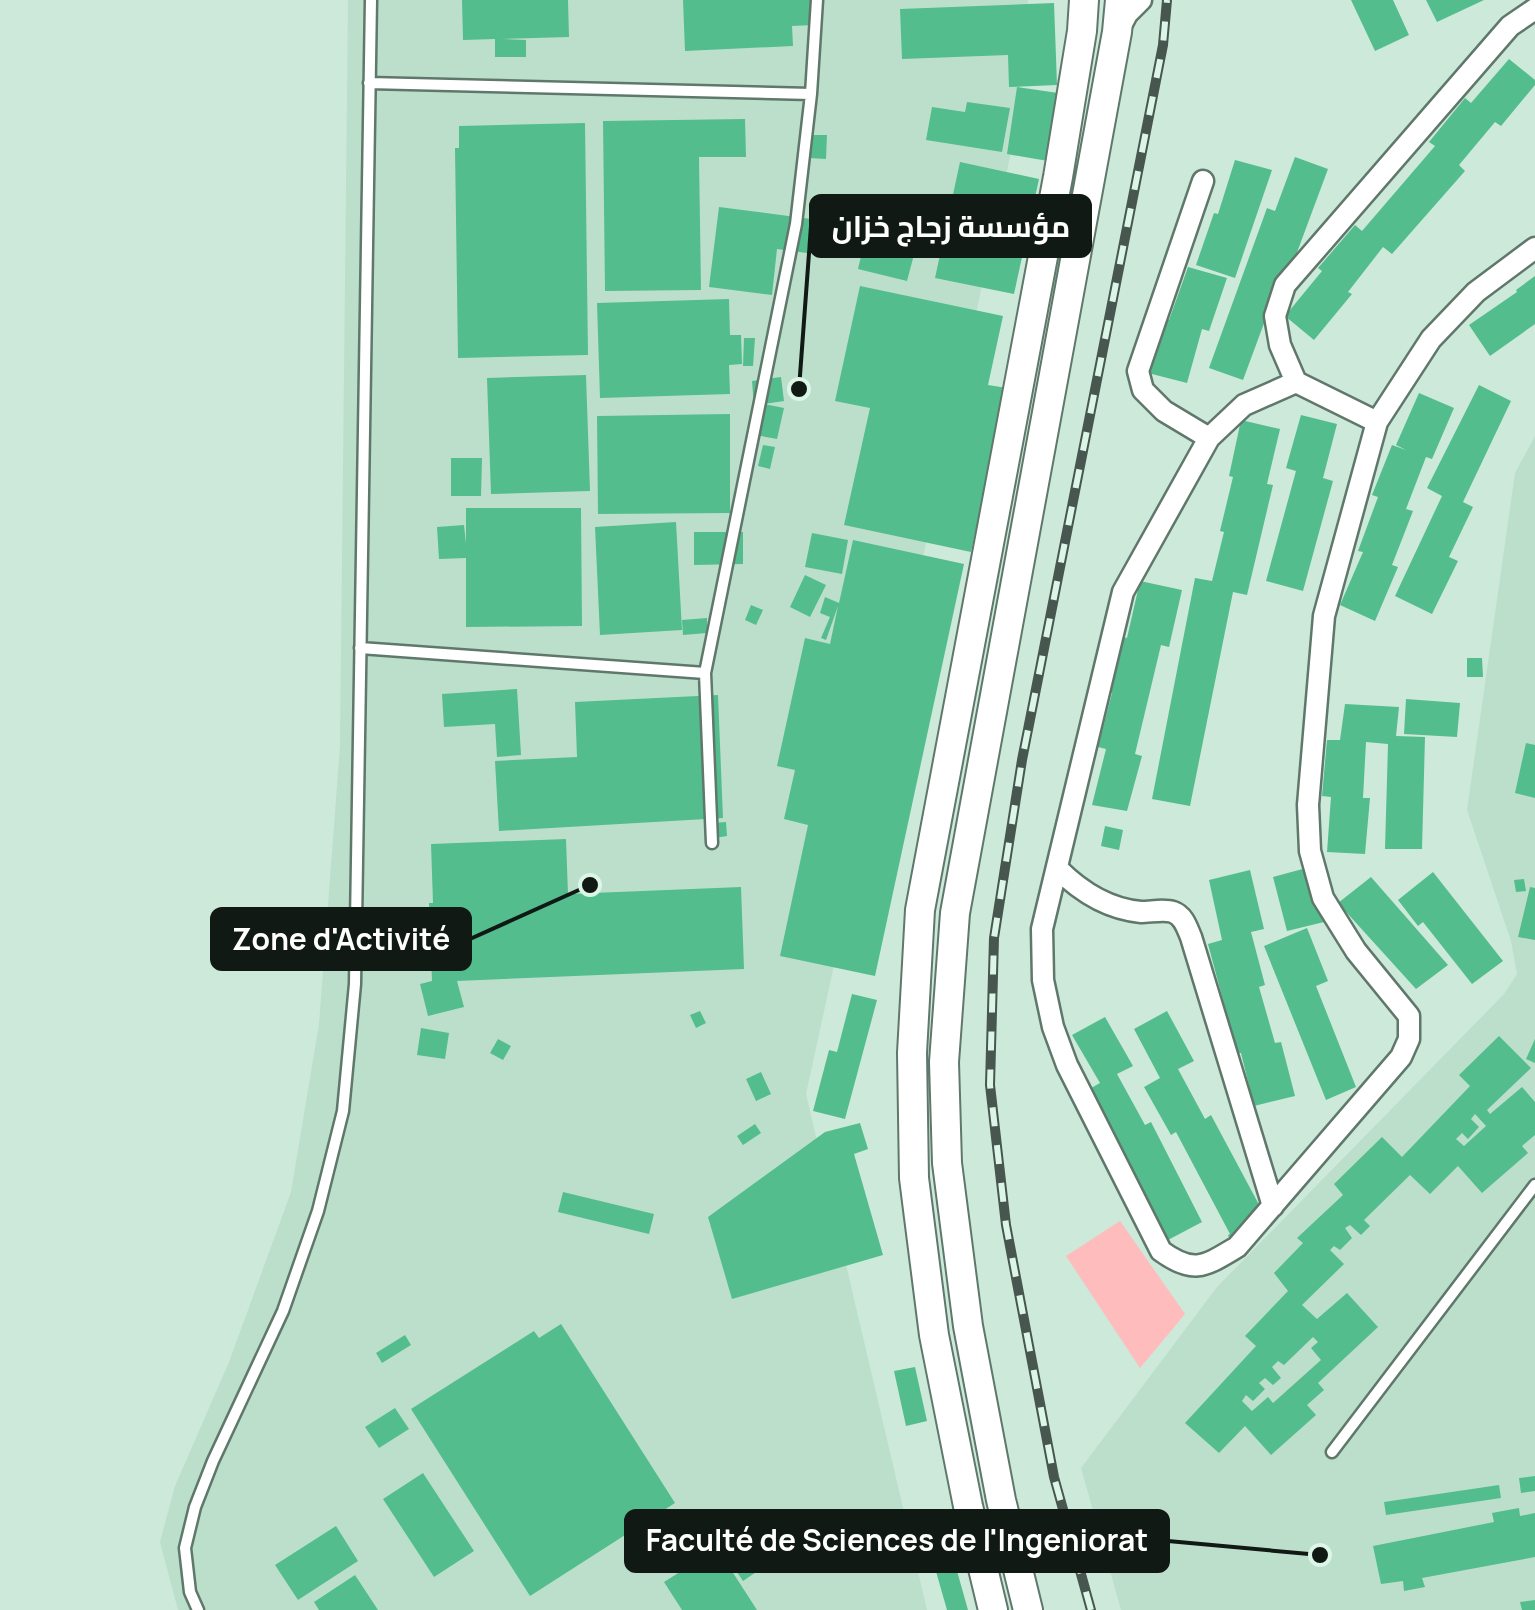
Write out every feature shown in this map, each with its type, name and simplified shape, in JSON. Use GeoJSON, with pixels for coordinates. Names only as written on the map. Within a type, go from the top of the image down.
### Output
{"type":"FeatureCollection","features":[{"type":"Feature","properties":{"kind":"main road"},"geometry":{"type":"LineString","coordinates":[[993,1610],[934,1336],[914,1178],[912,1053],[920,910],[1058,177],[1084,0]]}},
{"type":"Feature","properties":{"kind":"main road"},"geometry":{"type":"LineString","coordinates":[[1028,1610],[1001,1500],[968,1326],[947,1163],[944,1062],[955,913],[1118,32],[1120,0]]}},
{"type":"Feature","properties":{"kind":"street"},"geometry":{"type":"LineString","coordinates":[[1118,32],[1127,14],[1141,0]]}},
{"type":"Feature","properties":{"kind":"street"},"geometry":{"type":"LineString","coordinates":[[1377,422],[1296,382],[1280,345],[1275,316],[1285,285],[1510,26],[1535,9]]}},
{"type":"Feature","properties":{"kind":"street"},"geometry":{"type":"LineString","coordinates":[[1203,181],[1138,372],[1143,390],[1164,411],[1209,438]]}},
{"type":"Feature","properties":{"kind":"street"},"geometry":{"type":"LineString","coordinates":[[1296,382],[1244,406],[1209,438],[1123,592],[1042,929],[1043,980],[1066,1065],[1161,1251],[1179,1264],[1206,1265],[1238,1247],[1400,1057],[1409,1039],[1409,1016],[1356,951],[1322,898],[1310,851],[1308,805],[1324,616],[1377,422],[1432,338],[1476,292],[1535,248]]}},
{"type":"Feature","properties":{"kind":"street"},"geometry":{"type":"LineString","coordinates":[[1058,869],[1090,896],[1111,905],[1138,912],[1172,912],[1182,918],[1192,938],[1273,1206]]}},
{"type":"Feature","properties":{"kind":"lane"},"geometry":{"type":"LineString","coordinates":[[198,1610],[190,1592],[186,1548],[194,1507],[283,1311],[318,1211],[343,1112],[355,984],[370,0]]}},
{"type":"Feature","properties":{"kind":"lane"},"geometry":{"type":"LineString","coordinates":[[712,843],[704,673],[796,224],[817,0]]}},
{"type":"Feature","properties":{"kind":"lane"},"geometry":{"type":"LineString","coordinates":[[369,83],[811,94]]}},
{"type":"Feature","properties":{"kind":"lane"},"geometry":{"type":"LineString","coordinates":[[360,648],[704,673]]}},
{"type":"Feature","properties":{"kind":"lane"},"geometry":{"type":"LineString","coordinates":[[1332,1452],[1535,1184]]}},
{"type":"Feature","properties":{"kind":"shaded area"},"geometry":{"type":"Polygon","coordinates":[[[348,0],[1028,0],[1017,125],[806,1094],[927,1610],[178,1610],[160,1542],[175,1486],[229,1362],[291,1192],[319,1024],[340,746],[348,0]]]}},
{"type":"Feature","properties":{"kind":"shaded area"},"geometry":{"type":"Polygon","coordinates":[[[1535,436],[1535,1610],[1121,1610],[1081,1468],[1217,1287],[1504,994],[1517,974],[1511,941],[1467,810],[1515,473],[1535,436]]]}},
{"type":"Feature","properties":{"kind":"shaded area"},"geometry":{"type":"Polygon","coordinates":[[[1120,1221],[1185,1314],[1140,1368],[1066,1256],[1120,1221]]]}},
{"type":"Feature","properties":{"kind":"building"},"geometry":{"type":"Polygon","coordinates":[[[462,0],[568,0],[569,37],[501,39],[526,40],[526,57],[495,57],[495,39],[463,40],[462,0]]]}},
{"type":"Feature","properties":{"kind":"building"},"geometry":{"type":"Polygon","coordinates":[[[683,0],[812,0],[813,25],[792,26],[793,46],[685,51],[683,0]]]}},
{"type":"Feature","properties":{"kind":"building"},"geometry":{"type":"Polygon","coordinates":[[[1351,0],[1393,0],[1409,35],[1375,51],[1351,0]]]}},
{"type":"Feature","properties":{"kind":"building"},"geometry":{"type":"Polygon","coordinates":[[[1426,0],[1484,0],[1437,22],[1426,0]]]}},
{"type":"Feature","properties":{"kind":"building"},"geometry":{"type":"Polygon","coordinates":[[[1054,3],[1057,85],[1009,87],[1008,55],[902,59],[900,9],[1054,3]]]}},
{"type":"Feature","properties":{"kind":"building"},"geometry":{"type":"Polygon","coordinates":[[[1509,59],[1535,80],[1535,85],[1501,126],[1495,122],[1459,165],[1465,171],[1392,254],[1383,247],[1348,292],[1352,294],[1314,340],[1285,316],[1322,271],[1318,268],[1355,225],[1362,231],[1435,146],[1429,142],[1465,98],[1471,103],[1509,59]]]}},
{"type":"Feature","properties":{"kind":"building"},"geometry":{"type":"Polygon","coordinates":[[[1017,87],[1058,93],[1048,161],[1007,154],[1017,87]]]}},
{"type":"Feature","properties":{"kind":"building"},"geometry":{"type":"Polygon","coordinates":[[[967,102],[1010,108],[1002,152],[926,140],[932,107],[965,112],[967,102]]]}},
{"type":"Feature","properties":{"kind":"building"},"geometry":{"type":"Polygon","coordinates":[[[745,119],[746,157],[699,157],[701,290],[605,291],[603,121],[745,119]]]}},
{"type":"Feature","properties":{"kind":"building"},"geometry":{"type":"Polygon","coordinates":[[[585,123],[588,355],[458,358],[455,148],[459,148],[459,126],[585,123]]]}},
{"type":"Feature","properties":{"kind":"building"},"geometry":{"type":"Polygon","coordinates":[[[810,135],[827,135],[826,159],[809,158],[810,135]]]}},
{"type":"Feature","properties":{"kind":"building"},"geometry":{"type":"Polygon","coordinates":[[[1295,157],[1328,169],[1289,274],[1283,272],[1243,380],[1209,368],[1267,208],[1275,211],[1295,157]]]}},
{"type":"Feature","properties":{"kind":"building"},"geometry":{"type":"Polygon","coordinates":[[[1235,160],[1272,170],[1235,278],[1196,265],[1235,160]]]}},
{"type":"Feature","properties":{"kind":"building"},"geometry":{"type":"Polygon","coordinates":[[[960,162],[1039,179],[1014,294],[935,278],[960,162]]]}},
{"type":"Feature","properties":{"kind":"building"},"geometry":{"type":"Polygon","coordinates":[[[719,207],[811,219],[807,253],[777,249],[772,295],[709,287],[719,207]]]}},
{"type":"Feature","properties":{"kind":"building"},"geometry":{"type":"Polygon","coordinates":[[[873,218],[884,219],[884,237],[873,237],[916,247],[907,281],[858,269],[866,235],[872,237],[873,218]]]}},
{"type":"Feature","properties":{"kind":"building"},"geometry":{"type":"Polygon","coordinates":[[[1188,267],[1227,278],[1209,331],[1202,329],[1187,383],[1148,373],[1164,319],[1169,320],[1188,267]]]}},
{"type":"Feature","properties":{"kind":"building"},"geometry":{"type":"Polygon","coordinates":[[[1535,276],[1535,324],[1490,356],[1469,325],[1535,276]]]}},
{"type":"Feature","properties":{"kind":"building"},"geometry":{"type":"Polygon","coordinates":[[[860,286],[1003,316],[988,385],[1007,388],[971,552],[844,525],[870,408],[835,401],[860,286]]]}},
{"type":"Feature","properties":{"kind":"building"},"geometry":{"type":"Polygon","coordinates":[[[729,299],[730,335],[741,335],[742,364],[729,365],[730,394],[600,398],[597,303],[729,299]]]}},
{"type":"Feature","properties":{"kind":"building"},"geometry":{"type":"Polygon","coordinates":[[[744,338],[755,338],[753,366],[743,366],[744,338]]]}},
{"type":"Feature","properties":{"kind":"building"},"geometry":{"type":"Polygon","coordinates":[[[586,375],[590,491],[491,494],[487,378],[586,375]]]}},
{"type":"Feature","properties":{"kind":"building"},"geometry":{"type":"Polygon","coordinates":[[[781,377],[784,401],[764,404],[784,408],[777,439],[756,435],[752,381],[781,377]]]}},
{"type":"Feature","properties":{"kind":"building"},"geometry":{"type":"Polygon","coordinates":[[[1479,385],[1511,401],[1463,502],[1473,507],[1449,557],[1458,561],[1432,614],[1395,596],[1442,496],[1427,488],[1479,385]]]}},
{"type":"Feature","properties":{"kind":"building"},"geometry":{"type":"Polygon","coordinates":[[[1419,393],[1454,408],[1432,459],[1426,457],[1406,509],[1413,511],[1392,565],[1398,567],[1375,621],[1340,605],[1363,552],[1358,551],[1378,497],[1372,495],[1392,445],[1406,450],[1396,445],[1419,393]]]}},
{"type":"Feature","properties":{"kind":"building"},"geometry":{"type":"Polygon","coordinates":[[[730,414],[730,513],[598,514],[597,416],[730,414]]]}},
{"type":"Feature","properties":{"kind":"building"},"geometry":{"type":"Polygon","coordinates":[[[1301,415],[1337,424],[1323,478],[1333,481],[1303,591],[1266,581],[1296,471],[1286,468],[1301,415]]]}},
{"type":"Feature","properties":{"kind":"building"},"geometry":{"type":"Polygon","coordinates":[[[1241,420],[1280,429],[1267,484],[1273,485],[1247,595],[1233,592],[1190,806],[1152,799],[1195,578],[1212,581],[1224,532],[1220,531],[1241,420]]]}},
{"type":"Feature","properties":{"kind":"building"},"geometry":{"type":"Polygon","coordinates":[[[763,445],[775,447],[770,469],[758,466],[763,445]]]}},
{"type":"Feature","properties":{"kind":"building"},"geometry":{"type":"Polygon","coordinates":[[[451,458],[482,458],[481,496],[451,496],[451,458]]]}},
{"type":"Feature","properties":{"kind":"building"},"geometry":{"type":"Polygon","coordinates":[[[466,508],[581,508],[582,626],[466,627],[466,558],[439,559],[437,527],[464,525],[466,544],[466,508]]]}},
{"type":"Feature","properties":{"kind":"building"},"geometry":{"type":"Polygon","coordinates":[[[676,522],[682,630],[600,635],[595,527],[676,522]]]}},
{"type":"Feature","properties":{"kind":"building"},"geometry":{"type":"Polygon","coordinates":[[[694,532],[743,532],[743,564],[694,565],[694,532]]]}},
{"type":"Feature","properties":{"kind":"building"},"geometry":{"type":"Polygon","coordinates":[[[812,533],[848,540],[842,574],[805,567],[812,533]]]}},
{"type":"Feature","properties":{"kind":"building"},"geometry":{"type":"Polygon","coordinates":[[[853,540],[964,564],[875,976],[780,956],[808,825],[784,819],[795,770],[777,766],[805,638],[830,644],[838,606],[826,640],[821,638],[830,617],[820,613],[825,597],[839,603],[853,540]]]}},
{"type":"Feature","properties":{"kind":"building"},"geometry":{"type":"Polygon","coordinates":[[[805,575],[826,585],[810,617],[790,607],[805,575]]]}},
{"type":"Feature","properties":{"kind":"building"},"geometry":{"type":"Polygon","coordinates":[[[1140,581],[1182,590],[1169,647],[1161,645],[1135,754],[1142,756],[1127,811],[1092,805],[1106,749],[1098,747],[1112,693],[1108,692],[1123,637],[1127,638],[1140,581]]]}},
{"type":"Feature","properties":{"kind":"building"},"geometry":{"type":"Polygon","coordinates":[[[751,605],[763,610],[756,625],[745,620],[751,605]]]}},
{"type":"Feature","properties":{"kind":"building"},"geometry":{"type":"Polygon","coordinates":[[[707,618],[707,633],[683,635],[682,620],[707,618]]]}},
{"type":"Feature","properties":{"kind":"building"},"geometry":{"type":"Polygon","coordinates":[[[1467,658],[1482,658],[1483,677],[1467,677],[1467,658]]]}},
{"type":"Feature","properties":{"kind":"building"},"geometry":{"type":"Polygon","coordinates":[[[517,689],[521,755],[497,757],[495,724],[444,727],[442,694],[517,689]]]}},
{"type":"Feature","properties":{"kind":"building"},"geometry":{"type":"Polygon","coordinates":[[[718,695],[723,818],[499,831],[495,761],[577,757],[575,702],[718,695]]]}},
{"type":"Feature","properties":{"kind":"building"},"geometry":{"type":"Polygon","coordinates":[[[1406,699],[1460,703],[1457,737],[1404,734],[1406,699]]]}},
{"type":"Feature","properties":{"kind":"building"},"geometry":{"type":"Polygon","coordinates":[[[1345,704],[1399,707],[1396,736],[1425,737],[1422,849],[1385,849],[1388,744],[1366,742],[1363,798],[1370,798],[1365,854],[1327,852],[1331,797],[1322,796],[1327,740],[1340,740],[1345,704]]]}},
{"type":"Feature","properties":{"kind":"building"},"geometry":{"type":"Polygon","coordinates":[[[1526,743],[1535,745],[1535,798],[1515,793],[1526,743]]]}},
{"type":"Feature","properties":{"kind":"building"},"geometry":{"type":"Polygon","coordinates":[[[726,822],[727,836],[714,838],[713,823],[726,822]]]}},
{"type":"Feature","properties":{"kind":"building"},"geometry":{"type":"Polygon","coordinates":[[[1105,826],[1123,830],[1119,850],[1101,846],[1105,826]]]}},
{"type":"Feature","properties":{"kind":"building"},"geometry":{"type":"Polygon","coordinates":[[[566,839],[568,894],[741,887],[744,969],[457,981],[464,1007],[428,1016],[420,984],[432,981],[431,844],[566,839]]]}},
{"type":"Feature","properties":{"kind":"building"},"geometry":{"type":"Polygon","coordinates":[[[1310,867],[1324,922],[1287,931],[1273,877],[1310,867]]]}},
{"type":"Feature","properties":{"kind":"building"},"geometry":{"type":"Polygon","coordinates":[[[1250,870],[1264,929],[1251,932],[1265,985],[1259,987],[1275,1043],[1281,1042],[1295,1096],[1254,1106],[1208,944],[1222,940],[1209,880],[1250,870]]]}},
{"type":"Feature","properties":{"kind":"building"},"geometry":{"type":"Polygon","coordinates":[[[1433,872],[1503,961],[1472,984],[1423,922],[1418,926],[1398,900],[1433,872]]]}},
{"type":"Feature","properties":{"kind":"building"},"geometry":{"type":"Polygon","coordinates":[[[1371,877],[1448,965],[1416,989],[1338,903],[1371,877]]]}},
{"type":"Feature","properties":{"kind":"building"},"geometry":{"type":"Polygon","coordinates":[[[1524,879],[1526,891],[1516,892],[1514,880],[1524,879]]]}},
{"type":"Feature","properties":{"kind":"building"},"geometry":{"type":"Polygon","coordinates":[[[1530,887],[1535,888],[1535,940],[1518,937],[1530,887]]]}},
{"type":"Feature","properties":{"kind":"building"},"geometry":{"type":"Polygon","coordinates":[[[1307,928],[1328,981],[1316,986],[1356,1087],[1326,1100],[1264,946],[1307,928]]]}},
{"type":"Feature","properties":{"kind":"building"},"geometry":{"type":"Polygon","coordinates":[[[852,994],[877,1000],[845,1119],[813,1111],[829,1050],[837,1052],[852,994]]]}},
{"type":"Feature","properties":{"kind":"building"},"geometry":{"type":"Polygon","coordinates":[[[700,1011],[706,1023],[696,1028],[690,1015],[700,1011]]]}},
{"type":"Feature","properties":{"kind":"building"},"geometry":{"type":"Polygon","coordinates":[[[1167,1011],[1194,1061],[1178,1069],[1205,1119],[1211,1115],[1264,1214],[1232,1244],[1176,1132],[1171,1135],[1144,1087],[1160,1078],[1134,1029],[1167,1011]]]}},
{"type":"Feature","properties":{"kind":"building"},"geometry":{"type":"Polygon","coordinates":[[[1105,1017],[1133,1066],[1117,1074],[1145,1125],[1151,1122],[1202,1222],[1168,1240],[1086,1091],[1100,1083],[1072,1035],[1105,1017]]]}},
{"type":"Feature","properties":{"kind":"building"},"geometry":{"type":"Polygon","coordinates":[[[421,1028],[449,1033],[445,1059],[417,1055],[421,1028]]]}},
{"type":"Feature","properties":{"kind":"building"},"geometry":{"type":"Polygon","coordinates":[[[1499,1036],[1531,1068],[1487,1110],[1490,1114],[1522,1087],[1535,1102],[1535,1135],[1522,1146],[1528,1153],[1482,1193],[1458,1166],[1430,1194],[1410,1175],[1364,1220],[1370,1226],[1361,1235],[1350,1225],[1345,1228],[1352,1238],[1340,1250],[1334,1246],[1330,1250],[1344,1264],[1302,1305],[1317,1319],[1347,1293],[1378,1327],[1318,1383],[1324,1390],[1307,1405],[1316,1415],[1271,1455],[1245,1426],[1219,1453],[1185,1423],[1256,1346],[1245,1336],[1288,1291],[1274,1273],[1303,1243],[1297,1238],[1343,1195],[1334,1184],[1382,1137],[1402,1157],[1470,1086],[1459,1075],[1499,1036]],[[1475,1114],[1471,1119],[1479,1127],[1468,1139],[1462,1133],[1456,1139],[1464,1146],[1486,1126],[1475,1114]],[[1313,1337],[1284,1365],[1278,1361],[1272,1367],[1281,1378],[1273,1385],[1265,1378],[1259,1383],[1265,1389],[1253,1401],[1246,1395],[1242,1401],[1252,1411],[1268,1397],[1273,1403],[1321,1360],[1311,1348],[1318,1342],[1313,1337]]]}},
{"type":"Feature","properties":{"kind":"building"},"geometry":{"type":"Polygon","coordinates":[[[498,1039],[511,1046],[503,1060],[490,1053],[498,1039]]]}},
{"type":"Feature","properties":{"kind":"building"},"geometry":{"type":"Polygon","coordinates":[[[1535,1039],[1535,1063],[1526,1059],[1535,1039]]]}},
{"type":"Feature","properties":{"kind":"building"},"geometry":{"type":"Polygon","coordinates":[[[761,1072],[771,1094],[756,1101],[746,1079],[761,1072]]]}},
{"type":"Feature","properties":{"kind":"building"},"geometry":{"type":"Polygon","coordinates":[[[860,1123],[868,1149],[854,1154],[883,1255],[732,1299],[708,1217],[825,1132],[860,1123]]]}},
{"type":"Feature","properties":{"kind":"building"},"geometry":{"type":"Polygon","coordinates":[[[755,1124],[761,1133],[743,1145],[737,1136],[755,1124]]]}},
{"type":"Feature","properties":{"kind":"building"},"geometry":{"type":"Polygon","coordinates":[[[563,1192],[654,1214],[649,1234],[558,1212],[563,1192]]]}},
{"type":"Feature","properties":{"kind":"building"},"geometry":{"type":"Polygon","coordinates":[[[561,1324],[675,1503],[530,1596],[411,1409],[534,1331],[539,1338],[561,1324]]]}},
{"type":"Feature","properties":{"kind":"building"},"geometry":{"type":"Polygon","coordinates":[[[405,1335],[411,1345],[382,1363],[376,1353],[405,1335]]]}},
{"type":"Feature","properties":{"kind":"building"},"geometry":{"type":"Polygon","coordinates":[[[915,1367],[927,1421],[906,1426],[894,1371],[915,1367]]]}},
{"type":"Feature","properties":{"kind":"building"},"geometry":{"type":"Polygon","coordinates":[[[395,1408],[409,1429],[379,1448],[365,1427],[395,1408]]]}},
{"type":"Feature","properties":{"kind":"building"},"geometry":{"type":"Polygon","coordinates":[[[423,1473],[474,1551],[434,1577],[383,1499],[423,1473]]]}},
{"type":"Feature","properties":{"kind":"building"},"geometry":{"type":"Polygon","coordinates":[[[1535,1476],[1535,1491],[1521,1493],[1519,1478],[1535,1476]]]}},
{"type":"Feature","properties":{"kind":"building"},"geometry":{"type":"Polygon","coordinates":[[[1499,1485],[1501,1498],[1386,1515],[1384,1502],[1499,1485]]]}},
{"type":"Feature","properties":{"kind":"building"},"geometry":{"type":"Polygon","coordinates":[[[1519,1508],[1520,1516],[1535,1513],[1535,1557],[1422,1578],[1425,1587],[1404,1591],[1403,1581],[1381,1584],[1373,1546],[1494,1522],[1492,1513],[1519,1508]]]}},
{"type":"Feature","properties":{"kind":"building"},"geometry":{"type":"Polygon","coordinates":[[[336,1526],[358,1561],[298,1600],[275,1565],[336,1526]]]}},
{"type":"Feature","properties":{"kind":"building"},"geometry":{"type":"Polygon","coordinates":[[[763,1526],[783,1554],[743,1581],[729,1560],[726,1562],[757,1610],[682,1610],[664,1582],[718,1548],[720,1552],[763,1526]]]}},
{"type":"Feature","properties":{"kind":"building"},"geometry":{"type":"Polygon","coordinates":[[[950,1541],[968,1610],[947,1610],[929,1547],[950,1541]]]}},
{"type":"Feature","properties":{"kind":"building"},"geometry":{"type":"Polygon","coordinates":[[[355,1575],[378,1610],[319,1610],[314,1602],[355,1575]]]}},
{"type":"Feature","properties":{"kind":"building"},"geometry":{"type":"Polygon","coordinates":[[[1535,1600],[1535,1610],[1522,1610],[1520,1602],[1535,1600]]]}},
{"type":"Feature","properties":{"kind":"railway"},"geometry":{"type":"LineString","coordinates":[[1091,1610],[1054,1477],[1006,1225],[990,1085],[994,938],[1022,760],[1163,45],[1167,0]]}},
{"type":"Feature","properties":{"kind":"place","name":"مؤسسة زجاج خزان"},"geometry":{"type":"Point","coordinates":[799,389]}},
{"type":"Feature","properties":{"kind":"place","name":"Zone d'Activité"},"geometry":{"type":"Point","coordinates":[590,885]}},
{"type":"Feature","properties":{"kind":"place","name":"Faculté de Sciences de l'Ingeniorat"},"geometry":{"type":"Point","coordinates":[1320,1555]}}]}
